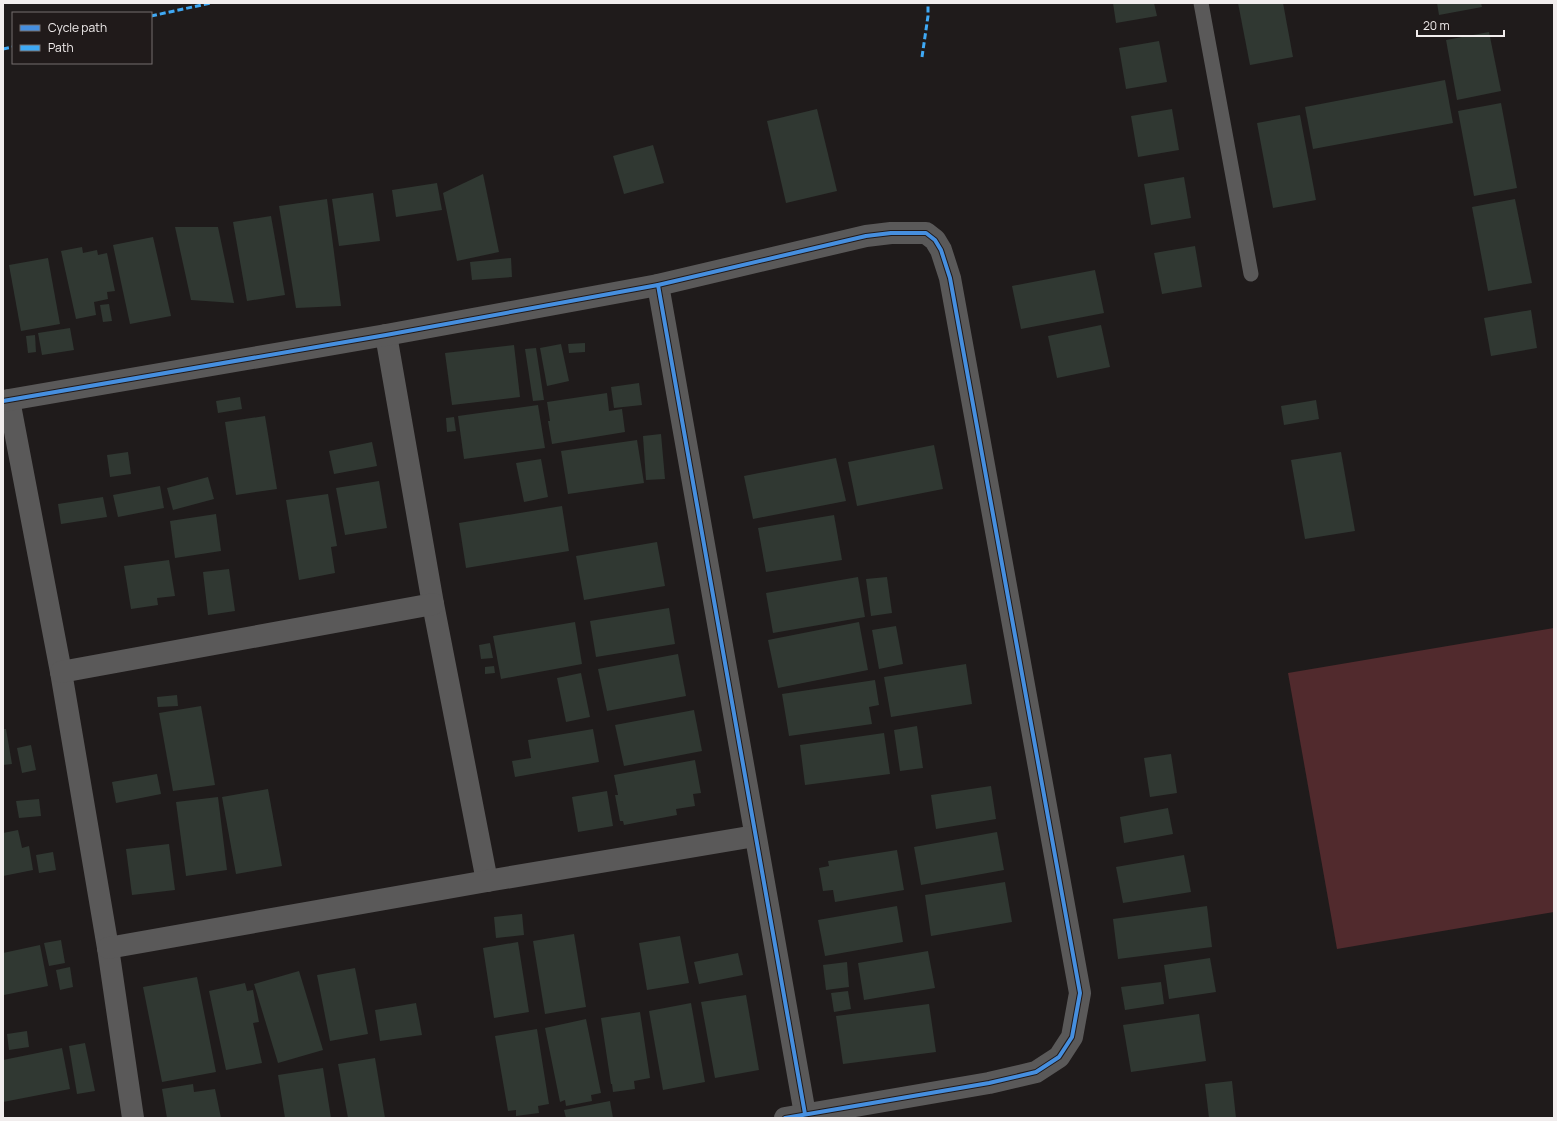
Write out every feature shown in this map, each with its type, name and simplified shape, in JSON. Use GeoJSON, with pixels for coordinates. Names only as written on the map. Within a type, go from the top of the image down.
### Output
{"type":"FeatureCollection","features":[{"type":"Feature","properties":{"kind":"street"},"geometry":{"type":"LineString","coordinates":[[133,1118],[108,948],[62,672],[6,401],[386,335],[658,284],[866,236],[891,233],[926,233],[935,240],[941,250],[950,278],[1080,993],[1072,1037],[1059,1057],[1036,1072],[989,1083],[795,1116],[755,836],[658,284]]}},
{"type":"Feature","properties":{"kind":"street"},"geometry":{"type":"LineString","coordinates":[[386,335],[433,604],[487,881]]}},
{"type":"Feature","properties":{"kind":"street"},"geometry":{"type":"LineString","coordinates":[[62,672],[433,604]]}},
{"type":"Feature","properties":{"kind":"street"},"geometry":{"type":"LineString","coordinates":[[108,948],[487,881],[755,836]]}},
{"type":"Feature","properties":{"kind":"lane"},"geometry":{"type":"LineString","coordinates":[[1201,3],[1251,274]]}},
{"type":"Feature","properties":{"kind":"shaded area"},"geometry":{"type":"Polygon","coordinates":[[[1554,628],[1554,912],[1337,949],[1288,673],[1554,628]]]}},
{"type":"Feature","properties":{"kind":"building"},"geometry":{"type":"Polygon","coordinates":[[[1113,3],[1154,3],[1157,16],[1116,23],[1113,3]]]}},
{"type":"Feature","properties":{"kind":"building"},"geometry":{"type":"Polygon","coordinates":[[[1238,3],[1283,3],[1293,57],[1250,65],[1238,3]]]}},
{"type":"Feature","properties":{"kind":"building"},"geometry":{"type":"Polygon","coordinates":[[[1437,3],[1481,3],[1482,7],[1439,15],[1437,3]]]}},
{"type":"Feature","properties":{"kind":"building"},"geometry":{"type":"Polygon","coordinates":[[[1489,32],[1501,91],[1457,100],[1446,40],[1489,32]]]}},
{"type":"Feature","properties":{"kind":"building"},"geometry":{"type":"Polygon","coordinates":[[[1159,41],[1167,82],[1126,89],[1119,48],[1159,41]]]}},
{"type":"Feature","properties":{"kind":"building"},"geometry":{"type":"Polygon","coordinates":[[[1445,80],[1453,123],[1313,149],[1305,107],[1445,80]]]}},
{"type":"Feature","properties":{"kind":"building"},"geometry":{"type":"Polygon","coordinates":[[[1501,103],[1517,188],[1474,196],[1458,111],[1501,103]]]}},
{"type":"Feature","properties":{"kind":"building"},"geometry":{"type":"Polygon","coordinates":[[[817,109],[837,191],[786,203],[767,121],[817,109]]]}},
{"type":"Feature","properties":{"kind":"building"},"geometry":{"type":"Polygon","coordinates":[[[1172,109],[1179,150],[1138,157],[1131,116],[1172,109]]]}},
{"type":"Feature","properties":{"kind":"building"},"geometry":{"type":"Polygon","coordinates":[[[1300,115],[1316,200],[1273,208],[1257,123],[1300,115]]]}},
{"type":"Feature","properties":{"kind":"building"},"geometry":{"type":"Polygon","coordinates":[[[653,145],[664,183],[624,194],[613,156],[653,145]]]}},
{"type":"Feature","properties":{"kind":"building"},"geometry":{"type":"Polygon","coordinates":[[[483,174],[499,252],[457,261],[443,193],[483,174]]]}},
{"type":"Feature","properties":{"kind":"building"},"geometry":{"type":"Polygon","coordinates":[[[1184,177],[1191,218],[1151,225],[1144,184],[1184,177]]]}},
{"type":"Feature","properties":{"kind":"building"},"geometry":{"type":"Polygon","coordinates":[[[437,183],[442,210],[396,217],[392,190],[437,183]]]}},
{"type":"Feature","properties":{"kind":"building"},"geometry":{"type":"Polygon","coordinates":[[[373,193],[380,241],[339,246],[332,199],[373,193]]]}},
{"type":"Feature","properties":{"kind":"building"},"geometry":{"type":"Polygon","coordinates":[[[327,199],[341,306],[296,308],[279,206],[327,199]]]}},
{"type":"Feature","properties":{"kind":"building"},"geometry":{"type":"Polygon","coordinates":[[[1515,199],[1532,283],[1488,291],[1472,207],[1515,199]]]}},
{"type":"Feature","properties":{"kind":"building"},"geometry":{"type":"Polygon","coordinates":[[[271,216],[285,295],[247,301],[233,222],[271,216]]]}},
{"type":"Feature","properties":{"kind":"building"},"geometry":{"type":"Polygon","coordinates":[[[175,227],[218,227],[234,303],[191,300],[175,227]]]}},
{"type":"Feature","properties":{"kind":"building"},"geometry":{"type":"Polygon","coordinates":[[[153,237],[171,316],[130,324],[113,245],[153,237]]]}},
{"type":"Feature","properties":{"kind":"building"},"geometry":{"type":"Polygon","coordinates":[[[1195,246],[1202,287],[1162,294],[1154,253],[1195,246]]]}},
{"type":"Feature","properties":{"kind":"building"},"geometry":{"type":"Polygon","coordinates":[[[82,247],[83,253],[97,250],[98,255],[107,253],[115,291],[107,292],[108,299],[94,302],[96,315],[76,319],[61,251],[82,247]]]}},
{"type":"Feature","properties":{"kind":"building"},"geometry":{"type":"Polygon","coordinates":[[[48,258],[60,324],[21,331],[9,265],[48,258]]]}},
{"type":"Feature","properties":{"kind":"building"},"geometry":{"type":"Polygon","coordinates":[[[511,258],[512,277],[472,280],[470,262],[511,258]]]}},
{"type":"Feature","properties":{"kind":"building"},"geometry":{"type":"Polygon","coordinates":[[[1095,270],[1104,313],[1021,329],[1012,286],[1095,270]]]}},
{"type":"Feature","properties":{"kind":"building"},"geometry":{"type":"Polygon","coordinates":[[[109,304],[112,321],[103,322],[100,305],[109,304]]]}},
{"type":"Feature","properties":{"kind":"building"},"geometry":{"type":"Polygon","coordinates":[[[1531,310],[1537,348],[1491,356],[1484,318],[1531,310]]]}},
{"type":"Feature","properties":{"kind":"building"},"geometry":{"type":"Polygon","coordinates":[[[1101,325],[1110,367],[1057,378],[1048,336],[1101,325]]]}},
{"type":"Feature","properties":{"kind":"building"},"geometry":{"type":"Polygon","coordinates":[[[70,328],[74,350],[42,355],[38,333],[70,328]]]}},
{"type":"Feature","properties":{"kind":"building"},"geometry":{"type":"Polygon","coordinates":[[[35,335],[36,352],[28,353],[26,336],[35,335]]]}},
{"type":"Feature","properties":{"kind":"building"},"geometry":{"type":"Polygon","coordinates":[[[585,343],[585,352],[569,353],[568,344],[585,343]]]}},
{"type":"Feature","properties":{"kind":"building"},"geometry":{"type":"Polygon","coordinates":[[[561,344],[569,381],[547,386],[540,348],[561,344]]]}},
{"type":"Feature","properties":{"kind":"building"},"geometry":{"type":"Polygon","coordinates":[[[514,345],[520,397],[452,405],[445,353],[514,345]]]}},
{"type":"Feature","properties":{"kind":"building"},"geometry":{"type":"Polygon","coordinates":[[[536,348],[544,400],[533,401],[525,349],[536,348]]]}},
{"type":"Feature","properties":{"kind":"building"},"geometry":{"type":"Polygon","coordinates":[[[639,383],[642,405],[614,408],[611,387],[639,383]]]}},
{"type":"Feature","properties":{"kind":"building"},"geometry":{"type":"Polygon","coordinates":[[[607,393],[609,411],[622,409],[625,432],[552,444],[548,421],[550,421],[547,402],[607,393]]]}},
{"type":"Feature","properties":{"kind":"building"},"geometry":{"type":"Polygon","coordinates":[[[240,397],[242,409],[218,413],[216,401],[240,397]]]}},
{"type":"Feature","properties":{"kind":"building"},"geometry":{"type":"Polygon","coordinates":[[[1316,400],[1319,419],[1284,425],[1281,406],[1316,400]]]}},
{"type":"Feature","properties":{"kind":"building"},"geometry":{"type":"Polygon","coordinates":[[[538,405],[545,448],[464,459],[458,416],[538,405]]]}},
{"type":"Feature","properties":{"kind":"building"},"geometry":{"type":"Polygon","coordinates":[[[265,416],[277,489],[236,495],[225,422],[265,416]]]}},
{"type":"Feature","properties":{"kind":"building"},"geometry":{"type":"Polygon","coordinates":[[[454,417],[456,431],[447,432],[446,418],[454,417]]]}},
{"type":"Feature","properties":{"kind":"building"},"geometry":{"type":"Polygon","coordinates":[[[661,434],[665,479],[646,480],[643,436],[661,434]]]}},
{"type":"Feature","properties":{"kind":"building"},"geometry":{"type":"Polygon","coordinates":[[[637,440],[644,483],[568,494],[561,451],[637,440]]]}},
{"type":"Feature","properties":{"kind":"building"},"geometry":{"type":"Polygon","coordinates":[[[372,442],[377,466],[334,474],[329,451],[372,442]]]}},
{"type":"Feature","properties":{"kind":"building"},"geometry":{"type":"Polygon","coordinates":[[[934,445],[943,489],[857,506],[848,462],[934,445]]]}},
{"type":"Feature","properties":{"kind":"building"},"geometry":{"type":"Polygon","coordinates":[[[128,452],[131,474],[110,477],[107,455],[128,452]]]}},
{"type":"Feature","properties":{"kind":"building"},"geometry":{"type":"Polygon","coordinates":[[[1341,452],[1355,531],[1305,539],[1291,460],[1341,452]]]}},
{"type":"Feature","properties":{"kind":"building"},"geometry":{"type":"Polygon","coordinates":[[[836,458],[846,501],[753,519],[744,476],[836,458]]]}},
{"type":"Feature","properties":{"kind":"building"},"geometry":{"type":"Polygon","coordinates":[[[541,459],[548,497],[524,502],[516,463],[541,459]]]}},
{"type":"Feature","properties":{"kind":"building"},"geometry":{"type":"Polygon","coordinates":[[[208,477],[214,499],[173,510],[167,488],[208,477]]]}},
{"type":"Feature","properties":{"kind":"building"},"geometry":{"type":"Polygon","coordinates":[[[379,481],[387,528],[345,535],[336,488],[379,481]]]}},
{"type":"Feature","properties":{"kind":"building"},"geometry":{"type":"Polygon","coordinates":[[[160,486],[164,508],[118,517],[113,495],[160,486]]]}},
{"type":"Feature","properties":{"kind":"building"},"geometry":{"type":"Polygon","coordinates":[[[328,494],[337,546],[331,547],[335,573],[299,580],[286,500],[328,494]]]}},
{"type":"Feature","properties":{"kind":"building"},"geometry":{"type":"Polygon","coordinates":[[[103,497],[107,517],[61,524],[58,504],[103,497]]]}},
{"type":"Feature","properties":{"kind":"building"},"geometry":{"type":"Polygon","coordinates":[[[562,506],[569,551],[466,568],[459,523],[562,506]]]}},
{"type":"Feature","properties":{"kind":"building"},"geometry":{"type":"Polygon","coordinates":[[[216,514],[221,551],[175,558],[170,521],[216,514]]]}},
{"type":"Feature","properties":{"kind":"building"},"geometry":{"type":"Polygon","coordinates":[[[834,515],[842,560],[766,572],[758,528],[834,515]]]}},
{"type":"Feature","properties":{"kind":"building"},"geometry":{"type":"Polygon","coordinates":[[[657,542],[665,586],[584,600],[576,556],[657,542]]]}},
{"type":"Feature","properties":{"kind":"building"},"geometry":{"type":"Polygon","coordinates":[[[169,560],[175,596],[157,598],[158,605],[131,609],[124,566],[169,560]]]}},
{"type":"Feature","properties":{"kind":"building"},"geometry":{"type":"Polygon","coordinates":[[[229,569],[235,611],[208,615],[203,572],[229,569]]]}},
{"type":"Feature","properties":{"kind":"building"},"geometry":{"type":"Polygon","coordinates":[[[858,577],[865,617],[773,633],[766,593],[858,577]]]}},
{"type":"Feature","properties":{"kind":"building"},"geometry":{"type":"Polygon","coordinates":[[[887,577],[892,613],[871,616],[866,579],[887,577]]]}},
{"type":"Feature","properties":{"kind":"building"},"geometry":{"type":"Polygon","coordinates":[[[669,608],[675,644],[596,657],[590,621],[669,608]]]}},
{"type":"Feature","properties":{"kind":"building"},"geometry":{"type":"Polygon","coordinates":[[[575,622],[582,664],[501,679],[493,636],[575,622]]]}},
{"type":"Feature","properties":{"kind":"building"},"geometry":{"type":"Polygon","coordinates":[[[859,622],[868,670],[778,688],[768,640],[859,622]]]}},
{"type":"Feature","properties":{"kind":"building"},"geometry":{"type":"Polygon","coordinates":[[[896,626],[903,664],[879,669],[872,630],[896,626]]]}},
{"type":"Feature","properties":{"kind":"building"},"geometry":{"type":"Polygon","coordinates":[[[490,643],[493,658],[481,659],[479,645],[490,643]]]}},
{"type":"Feature","properties":{"kind":"building"},"geometry":{"type":"Polygon","coordinates":[[[678,654],[686,696],[607,711],[598,669],[678,654]]]}},
{"type":"Feature","properties":{"kind":"building"},"geometry":{"type":"Polygon","coordinates":[[[966,664],[972,704],[891,717],[884,677],[966,664]]]}},
{"type":"Feature","properties":{"kind":"building"},"geometry":{"type":"Polygon","coordinates":[[[494,666],[495,673],[485,674],[485,667],[494,666]]]}},
{"type":"Feature","properties":{"kind":"building"},"geometry":{"type":"Polygon","coordinates":[[[581,673],[590,717],[566,722],[557,678],[581,673]]]}},
{"type":"Feature","properties":{"kind":"building"},"geometry":{"type":"Polygon","coordinates":[[[875,680],[879,705],[869,707],[872,724],[789,736],[782,694],[875,680]]]}},
{"type":"Feature","properties":{"kind":"building"},"geometry":{"type":"Polygon","coordinates":[[[177,695],[178,706],[158,707],[157,697],[177,695]]]}},
{"type":"Feature","properties":{"kind":"building"},"geometry":{"type":"Polygon","coordinates":[[[201,706],[215,785],[173,791],[159,713],[201,706]]]}},
{"type":"Feature","properties":{"kind":"building"},"geometry":{"type":"Polygon","coordinates":[[[694,710],[702,751],[624,766],[615,725],[694,710]]]}},
{"type":"Feature","properties":{"kind":"building"},"geometry":{"type":"Polygon","coordinates":[[[917,726],[923,768],[900,771],[894,730],[917,726]]]}},
{"type":"Feature","properties":{"kind":"building"},"geometry":{"type":"Polygon","coordinates":[[[3,729],[6,729],[12,764],[3,765],[3,729]]]}},
{"type":"Feature","properties":{"kind":"building"},"geometry":{"type":"Polygon","coordinates":[[[593,729],[599,762],[515,777],[512,761],[531,758],[528,740],[593,729]]]}},
{"type":"Feature","properties":{"kind":"building"},"geometry":{"type":"Polygon","coordinates":[[[884,733],[890,774],[805,785],[800,745],[884,733]]]}},
{"type":"Feature","properties":{"kind":"building"},"geometry":{"type":"Polygon","coordinates":[[[31,745],[36,770],[22,773],[17,748],[31,745]]]}},
{"type":"Feature","properties":{"kind":"building"},"geometry":{"type":"Polygon","coordinates":[[[1171,754],[1177,793],[1150,797],[1144,758],[1171,754]]]}},
{"type":"Feature","properties":{"kind":"building"},"geometry":{"type":"Polygon","coordinates":[[[695,760],[701,793],[693,794],[695,806],[676,809],[677,815],[624,825],[623,821],[620,821],[615,795],[618,795],[614,775],[695,760]]]}},
{"type":"Feature","properties":{"kind":"building"},"geometry":{"type":"Polygon","coordinates":[[[157,774],[161,794],[116,803],[112,782],[157,774]]]}},
{"type":"Feature","properties":{"kind":"building"},"geometry":{"type":"Polygon","coordinates":[[[991,786],[996,819],[936,829],[931,795],[991,786]]]}},
{"type":"Feature","properties":{"kind":"building"},"geometry":{"type":"Polygon","coordinates":[[[268,789],[282,866],[236,874],[222,797],[268,789]]]}},
{"type":"Feature","properties":{"kind":"building"},"geometry":{"type":"Polygon","coordinates":[[[607,791],[613,826],[578,832],[572,797],[607,791]]]}},
{"type":"Feature","properties":{"kind":"building"},"geometry":{"type":"Polygon","coordinates":[[[218,797],[227,870],[186,876],[176,802],[218,797]]]}},
{"type":"Feature","properties":{"kind":"building"},"geometry":{"type":"Polygon","coordinates":[[[39,799],[41,816],[19,818],[16,801],[39,799]]]}},
{"type":"Feature","properties":{"kind":"building"},"geometry":{"type":"Polygon","coordinates":[[[1168,808],[1173,834],[1124,843],[1120,817],[1168,808]]]}},
{"type":"Feature","properties":{"kind":"building"},"geometry":{"type":"Polygon","coordinates":[[[18,830],[22,848],[29,846],[33,870],[3,876],[3,833],[18,830]]]}},
{"type":"Feature","properties":{"kind":"building"},"geometry":{"type":"Polygon","coordinates":[[[997,832],[1004,870],[921,885],[914,847],[997,832]]]}},
{"type":"Feature","properties":{"kind":"building"},"geometry":{"type":"Polygon","coordinates":[[[169,844],[175,890],[132,895],[126,849],[169,844]]]}},
{"type":"Feature","properties":{"kind":"building"},"geometry":{"type":"Polygon","coordinates":[[[897,850],[904,890],[835,902],[833,890],[823,891],[819,868],[829,866],[828,861],[897,850]]]}},
{"type":"Feature","properties":{"kind":"building"},"geometry":{"type":"Polygon","coordinates":[[[53,852],[56,870],[39,873],[36,855],[53,852]]]}},
{"type":"Feature","properties":{"kind":"building"},"geometry":{"type":"Polygon","coordinates":[[[1184,855],[1191,892],[1123,903],[1116,867],[1184,855]]]}},
{"type":"Feature","properties":{"kind":"building"},"geometry":{"type":"Polygon","coordinates":[[[1005,882],[1012,922],[931,936],[925,895],[1005,882]]]}},
{"type":"Feature","properties":{"kind":"building"},"geometry":{"type":"Polygon","coordinates":[[[897,906],[903,942],[825,956],[818,920],[897,906]]]}},
{"type":"Feature","properties":{"kind":"building"},"geometry":{"type":"Polygon","coordinates":[[[1207,906],[1212,947],[1118,959],[1113,919],[1207,906]]]}},
{"type":"Feature","properties":{"kind":"building"},"geometry":{"type":"Polygon","coordinates":[[[522,914],[524,935],[496,938],[494,917],[522,914]]]}},
{"type":"Feature","properties":{"kind":"building"},"geometry":{"type":"Polygon","coordinates":[[[574,934],[586,1007],[545,1014],[533,941],[574,934]]]}},
{"type":"Feature","properties":{"kind":"building"},"geometry":{"type":"Polygon","coordinates":[[[680,936],[689,983],[647,990],[639,943],[680,936]]]}},
{"type":"Feature","properties":{"kind":"building"},"geometry":{"type":"Polygon","coordinates":[[[61,940],[65,963],[49,966],[44,943],[61,940]]]}},
{"type":"Feature","properties":{"kind":"building"},"geometry":{"type":"Polygon","coordinates":[[[518,942],[529,1012],[494,1018],[483,948],[518,942]]]}},
{"type":"Feature","properties":{"kind":"building"},"geometry":{"type":"Polygon","coordinates":[[[40,945],[48,986],[4,995],[3,953],[40,945]]]}},
{"type":"Feature","properties":{"kind":"building"},"geometry":{"type":"Polygon","coordinates":[[[928,951],[935,988],[864,1000],[858,963],[928,951]]]}},
{"type":"Feature","properties":{"kind":"building"},"geometry":{"type":"Polygon","coordinates":[[[738,953],[743,975],[699,984],[694,962],[738,953]]]}},
{"type":"Feature","properties":{"kind":"building"},"geometry":{"type":"Polygon","coordinates":[[[1210,958],[1216,992],[1169,999],[1164,965],[1210,958]]]}},
{"type":"Feature","properties":{"kind":"building"},"geometry":{"type":"Polygon","coordinates":[[[847,962],[849,987],[826,990],[823,965],[847,962]]]}},
{"type":"Feature","properties":{"kind":"building"},"geometry":{"type":"Polygon","coordinates":[[[70,967],[73,987],[60,990],[56,970],[70,967]]]}},
{"type":"Feature","properties":{"kind":"building"},"geometry":{"type":"Polygon","coordinates":[[[355,968],[368,1034],[330,1041],[317,975],[355,968]]]}},
{"type":"Feature","properties":{"kind":"building"},"geometry":{"type":"Polygon","coordinates":[[[299,971],[323,1050],[278,1063],[254,984],[299,971]]]}},
{"type":"Feature","properties":{"kind":"building"},"geometry":{"type":"Polygon","coordinates":[[[197,977],[216,1072],[162,1082],[143,987],[197,977]]]}},
{"type":"Feature","properties":{"kind":"building"},"geometry":{"type":"Polygon","coordinates":[[[1161,982],[1164,1004],[1125,1010],[1121,987],[1161,982]]]}},
{"type":"Feature","properties":{"kind":"building"},"geometry":{"type":"Polygon","coordinates":[[[245,983],[247,991],[253,990],[259,1022],[253,1023],[262,1063],[226,1070],[209,991],[245,983]]]}},
{"type":"Feature","properties":{"kind":"building"},"geometry":{"type":"Polygon","coordinates":[[[848,991],[851,1009],[834,1012],[831,993],[848,991]]]}},
{"type":"Feature","properties":{"kind":"building"},"geometry":{"type":"Polygon","coordinates":[[[746,995],[759,1070],[715,1078],[701,1002],[746,995]]]}},
{"type":"Feature","properties":{"kind":"building"},"geometry":{"type":"Polygon","coordinates":[[[416,1003],[422,1035],[380,1041],[375,1010],[416,1003]]]}},
{"type":"Feature","properties":{"kind":"building"},"geometry":{"type":"Polygon","coordinates":[[[691,1003],[705,1082],[663,1090],[649,1011],[691,1003]]]}},
{"type":"Feature","properties":{"kind":"building"},"geometry":{"type":"Polygon","coordinates":[[[929,1004],[936,1052],[843,1064],[836,1016],[929,1004]]]}},
{"type":"Feature","properties":{"kind":"building"},"geometry":{"type":"Polygon","coordinates":[[[640,1012],[650,1078],[634,1081],[635,1089],[613,1092],[601,1018],[640,1012]]]}},
{"type":"Feature","properties":{"kind":"building"},"geometry":{"type":"Polygon","coordinates":[[[1199,1014],[1206,1061],[1131,1072],[1123,1025],[1199,1014]]]}},
{"type":"Feature","properties":{"kind":"building"},"geometry":{"type":"Polygon","coordinates":[[[586,1019],[601,1093],[591,1095],[592,1101],[566,1106],[565,1100],[560,1102],[545,1028],[586,1019]]]}},
{"type":"Feature","properties":{"kind":"building"},"geometry":{"type":"Polygon","coordinates":[[[537,1029],[549,1104],[538,1106],[539,1113],[516,1116],[516,1110],[508,1111],[495,1036],[537,1029]]]}},
{"type":"Feature","properties":{"kind":"building"},"geometry":{"type":"Polygon","coordinates":[[[27,1031],[29,1047],[9,1050],[7,1034],[27,1031]]]}},
{"type":"Feature","properties":{"kind":"building"},"geometry":{"type":"Polygon","coordinates":[[[85,1043],[95,1091],[77,1094],[69,1046],[85,1043]]]}},
{"type":"Feature","properties":{"kind":"building"},"geometry":{"type":"Polygon","coordinates":[[[62,1048],[70,1089],[3,1102],[3,1060],[62,1048]]]}},
{"type":"Feature","properties":{"kind":"building"},"geometry":{"type":"Polygon","coordinates":[[[375,1058],[385,1118],[348,1118],[338,1064],[375,1058]]]}},
{"type":"Feature","properties":{"kind":"building"},"geometry":{"type":"Polygon","coordinates":[[[323,1068],[331,1118],[285,1118],[278,1075],[323,1068]]]}},
{"type":"Feature","properties":{"kind":"building"},"geometry":{"type":"Polygon","coordinates":[[[1232,1081],[1236,1118],[1209,1118],[1205,1084],[1232,1081]]]}},
{"type":"Feature","properties":{"kind":"building"},"geometry":{"type":"Polygon","coordinates":[[[193,1084],[194,1092],[215,1089],[221,1118],[167,1118],[162,1089],[193,1084]]]}},
{"type":"Feature","properties":{"kind":"building"},"geometry":{"type":"Polygon","coordinates":[[[610,1101],[613,1118],[566,1118],[564,1110],[610,1101]]]}},
{"type":"Feature","properties":{"kind":"marked path"},"geometry":{"type":"LineString","coordinates":[[152,16],[211,3]]}},
{"type":"Feature","properties":{"kind":"marked path"},"geometry":{"type":"LineString","coordinates":[[922,57],[928,16],[928,3]]}},
{"type":"Feature","properties":{"kind":"marked path"},"geometry":{"type":"LineString","coordinates":[[3,49],[12,47]]}},
{"type":"Feature","properties":{"kind":"cycle path"},"geometry":{"type":"LineString","coordinates":[[3,401],[386,335],[658,285],[866,236],[891,233],[926,233],[935,240],[941,250],[950,278],[1080,993],[1072,1037],[1059,1057],[1036,1072],[989,1083],[785,1118]]}},
{"type":"Feature","properties":{"kind":"cycle path"},"geometry":{"type":"LineString","coordinates":[[658,285],[805,1114]]}}]}
